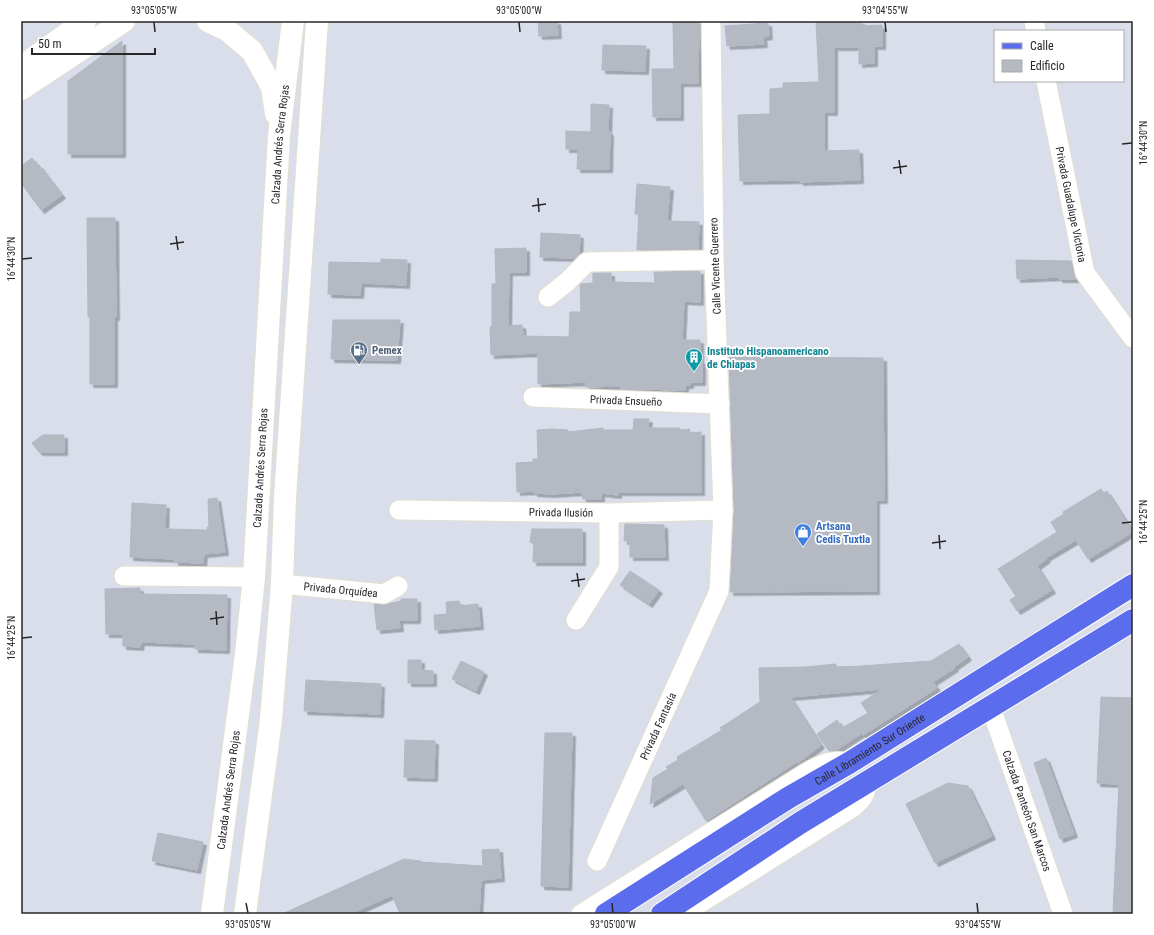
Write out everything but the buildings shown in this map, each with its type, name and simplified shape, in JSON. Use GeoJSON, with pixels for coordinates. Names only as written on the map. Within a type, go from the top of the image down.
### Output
{"type":"FeatureCollection","features":[{"type":"Feature","properties":{"kind":"main road"},"geometry":{"type":"LineString","coordinates":[[21,67],[85,21]]}},
{"type":"Feature","properties":{"kind":"main road"},"geometry":{"type":"LineString","coordinates":[[21,90],[124,21]]}},
{"type":"Feature","properties":{"kind":"main road"},"geometry":{"type":"LineString","coordinates":[[208,21],[227,30],[252,51],[272,87],[280,135]]}},
{"type":"Feature","properties":{"kind":"main road","name":"Calzada Andrés Serra Rojas"},"geometry":{"type":"LineString","coordinates":[[212,914],[246,654],[254,577],[280,135],[293,21]]}},
{"type":"Feature","properties":{"kind":"main road"},"geometry":{"type":"LineString","coordinates":[[246,914],[271,720],[282,584],[286,497],[317,21]]}},
{"type":"Feature","properties":{"kind":"main road","name":"Calle Libramiento Sur Oriente"},"geometry":{"type":"LineString","coordinates":[[606,914],[788,798],[849,763],[1133,584]]}},
{"type":"Feature","properties":{"kind":"main road"},"geometry":{"type":"LineString","coordinates":[[662,914],[800,823],[991,708],[1133,620]]}},
{"type":"Feature","properties":{"kind":"main road"},"geometry":{"type":"LineString","coordinates":[[246,654],[276,658]]}},
{"type":"Feature","properties":{"kind":"street","name":"Calle Vicente Guerrero"},"geometry":{"type":"LineString","coordinates":[[711,21],[714,260],[720,404],[722,510],[719,591]]}},
{"type":"Feature","properties":{"kind":"street","name":"Privada Guadalupe Victoria"},"geometry":{"type":"LineString","coordinates":[[1046,82],[1085,273],[1133,338]]}},
{"type":"Feature","properties":{"kind":"street"},"geometry":{"type":"LineString","coordinates":[[548,297],[568,281],[587,262],[714,260]]}},
{"type":"Feature","properties":{"kind":"street","name":"Privada Ensueño"},"geometry":{"type":"LineString","coordinates":[[533,397],[720,404]]}},
{"type":"Feature","properties":{"kind":"street","name":"Privada Ilusión"},"geometry":{"type":"LineString","coordinates":[[399,510],[609,513],[722,510]]}},
{"type":"Feature","properties":{"kind":"street"},"geometry":{"type":"LineString","coordinates":[[576,620],[609,567],[609,513]]}},
{"type":"Feature","properties":{"kind":"street"},"geometry":{"type":"LineString","coordinates":[[124,576],[254,577]]}},
{"type":"Feature","properties":{"kind":"street","name":"Privada Orquídea"},"geometry":{"type":"LineString","coordinates":[[282,584],[384,594],[398,586]]}},
{"type":"Feature","properties":{"kind":"street","name":"Privada Fantasía"},"geometry":{"type":"LineString","coordinates":[[597,861],[719,591]]}},
{"type":"Feature","properties":{"kind":"street","name":"Calzada Panteón San Marcos"},"geometry":{"type":"LineString","coordinates":[[991,708],[1063,914]]}},
{"type":"Feature","properties":{"kind":"street"},"geometry":{"type":"LineString","coordinates":[[581,914],[823,763],[842,760],[849,763]]}},
{"type":"Feature","properties":{"kind":"street"},"geometry":{"type":"LineString","coordinates":[[683,914],[852,808],[862,799],[865,793],[865,783]]}},
{"type":"Feature","properties":{"kind":"place","name":"Pemex"},"geometry":{"type":"Point","coordinates":[359,365]}},
{"type":"Feature","properties":{"kind":"place","name":"Instituto Hispanoamericano de Chiapas"},"geometry":{"type":"Point","coordinates":[694,372]}},
{"type":"Feature","properties":{"kind":"place","name":"Artsana Cedis Tuxtla"},"geometry":{"type":"Point","coordinates":[803,547]}}]}
